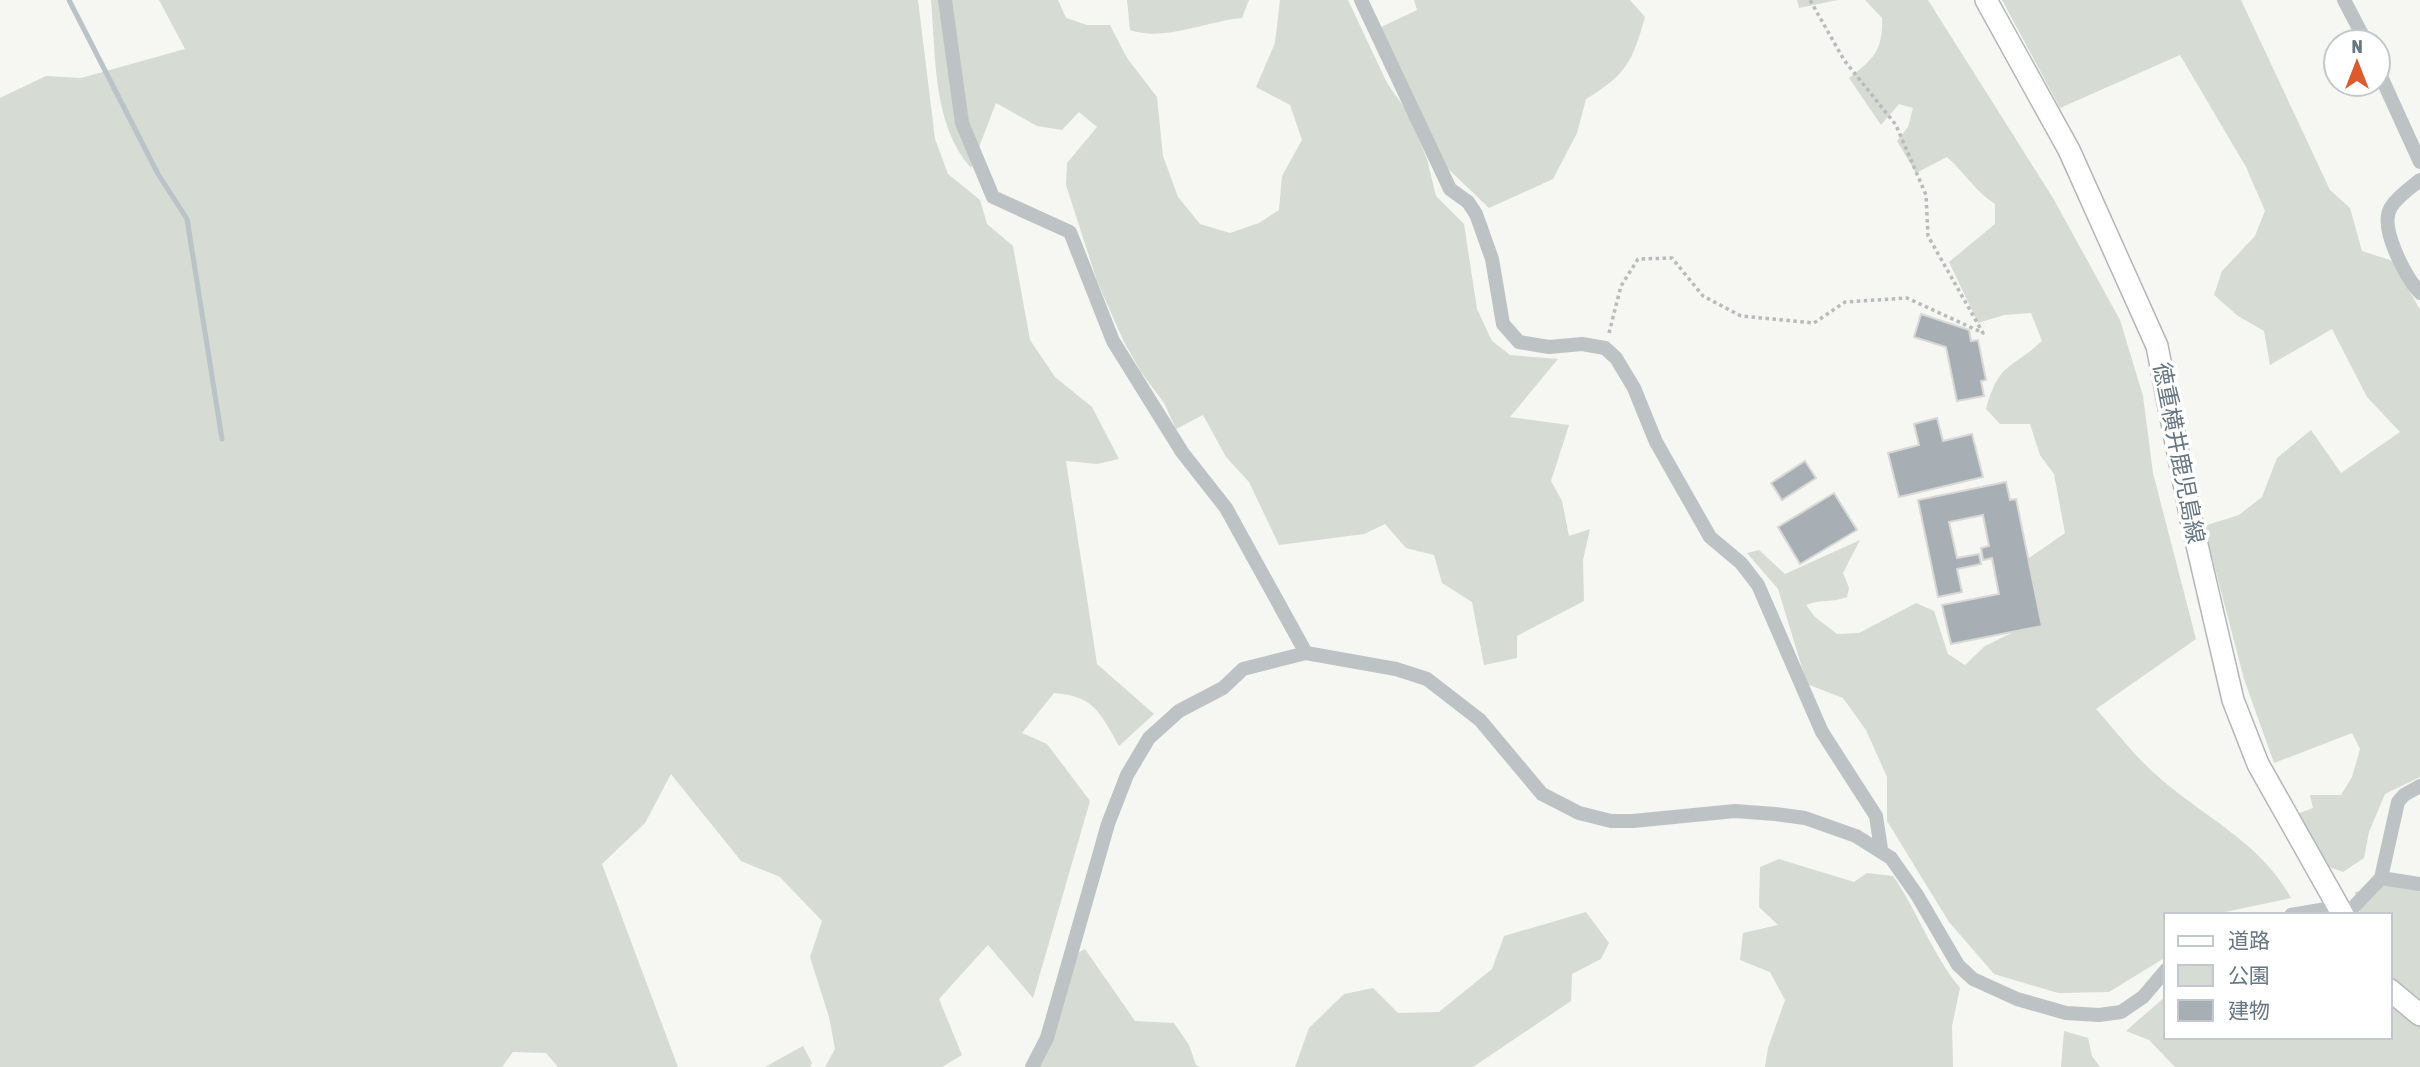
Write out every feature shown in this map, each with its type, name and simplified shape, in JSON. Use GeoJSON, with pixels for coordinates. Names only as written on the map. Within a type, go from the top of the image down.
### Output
{"type":"FeatureCollection","features":[{"type":"Feature","properties":{"kind":"main road","name":"徳重横井鹿児島線"},"geometry":{"type":"LineString","coordinates":[[1986,0],[2069,150],[2157,346],[2191,519],[2233,699],[2258,764],[2342,912]]}},
{"type":"Feature","properties":{"kind":"main road"},"geometry":{"type":"LineString","coordinates":[[2392,992],[2420,1015]]}},
{"type":"Feature","properties":{"kind":"street"},"geometry":{"type":"LineString","coordinates":[[945,0],[962,123],[993,197],[1070,232],[1113,341],[1182,452],[1226,508],[1306,653]]}},
{"type":"Feature","properties":{"kind":"street"},"geometry":{"type":"LineString","coordinates":[[1361,0],[1450,189],[1468,202],[1476,214],[1492,259],[1503,324],[1519,342],[1549,347],[1582,344],[1605,348],[1616,358],[1634,388],[1657,442],[1710,537],[1741,563],[1758,585],[1822,733],[1876,816],[1881,849]]}},
{"type":"Feature","properties":{"kind":"street"},"geometry":{"type":"LineString","coordinates":[[2344,0],[2359,28]]}},
{"type":"Feature","properties":{"kind":"street"},"geometry":{"type":"LineString","coordinates":[[2391,98],[2420,162]]}},
{"type":"Feature","properties":{"kind":"street"},"geometry":{"type":"LineString","coordinates":[[2420,180],[2390,208],[2387,222],[2395,253],[2420,293]]}},
{"type":"Feature","properties":{"kind":"street"},"geometry":{"type":"LineString","coordinates":[[1032,1067],[1047,1038],[1108,824],[1127,775],[1149,738],[1179,711],[1223,688],[1243,669],[1306,653],[1396,669],[1427,679],[1480,720],[1542,793],[1579,813],[1622,821],[1735,811],[1775,814],[1830,826],[1881,849],[1917,895],[1958,965],[1973,979],[1992,990],[2066,1013],[2099,1015],[2121,1012],[2143,997],[2164,972]]}},
{"type":"Feature","properties":{"kind":"street"},"geometry":{"type":"LineString","coordinates":[[2342,912],[2381,878],[2399,802],[2404,795],[2420,786]]}},
{"type":"Feature","properties":{"kind":"street"},"geometry":{"type":"LineString","coordinates":[[2381,878],[2420,884]]}},
{"type":"Feature","properties":{"kind":"path"},"geometry":{"type":"LineString","coordinates":[[1605,348],[1621,286],[1637,259],[1661,258],[1672,258],[1703,296],[1741,316],[1814,323],[1845,302],[1907,298],[1983,333],[1928,236],[1926,195],[1896,125],[1844,60],[1810,0]]}},
{"type":"Feature","properties":{"kind":"green space"},"geometry":{"type":"Polygon","coordinates":[[[159,0],[918,0],[935,139],[948,174],[980,200],[987,224],[1013,246],[1030,340],[1055,377],[1092,407],[1119,459],[1097,464],[1066,461],[1097,664],[1154,714],[1119,746],[1101,716],[1088,702],[1054,693],[1022,733],[1047,744],[1090,801],[1033,998],[988,945],[939,999],[962,1055],[942,1067],[825,1067],[835,1049],[829,1017],[810,957],[822,921],[780,877],[741,861],[671,774],[645,823],[602,864],[678,1067],[558,1067],[546,1053],[513,1052],[502,1067],[0,1067],[0,98],[46,76],[81,78],[185,49],[159,0]]]}},
{"type":"Feature","properties":{"kind":"green space"},"geometry":{"type":"Polygon","coordinates":[[[931,0],[1058,0],[1066,18],[1087,25],[1110,25],[1127,58],[1157,97],[1163,156],[1178,197],[1200,224],[1230,233],[1259,223],[1279,210],[1282,176],[1302,140],[1290,105],[1256,87],[1275,43],[1280,0],[1348,0],[1387,83],[1408,113],[1427,159],[1436,196],[1464,224],[1477,309],[1492,341],[1510,355],[1558,359],[1510,417],[1569,425],[1551,481],[1562,501],[1569,536],[1590,529],[1583,560],[1584,601],[1517,636],[1517,658],[1484,665],[1472,602],[1442,583],[1434,555],[1406,548],[1385,524],[1364,534],[1279,545],[1249,482],[1226,457],[1203,415],[1176,429],[1164,403],[1141,372],[1124,342],[1097,281],[1066,185],[1067,163],[1097,127],[1079,112],[1062,130],[1037,126],[996,103],[971,168],[958,150],[943,110],[938,88],[931,0]]]}},
{"type":"Feature","properties":{"kind":"green space"},"geometry":{"type":"Polygon","coordinates":[[[1127,0],[1249,0],[1242,18],[1157,34],[1130,30],[1127,0]]]}},
{"type":"Feature","properties":{"kind":"green space"},"geometry":{"type":"Polygon","coordinates":[[[1414,0],[1630,0],[1645,17],[1626,66],[1611,82],[1586,99],[1577,133],[1553,179],[1489,208],[1442,163],[1379,28],[1417,10],[1414,0]]]}},
{"type":"Feature","properties":{"kind":"green space"},"geometry":{"type":"Polygon","coordinates":[[[1797,0],[1838,0],[1799,8],[1797,0]]]}},
{"type":"Feature","properties":{"kind":"green space"},"geometry":{"type":"Polygon","coordinates":[[[1865,0],[1928,0],[2053,198],[2120,320],[2143,396],[2153,473],[2196,639],[2096,709],[2154,773],[2247,845],[2278,878],[2291,898],[2220,913],[2164,913],[2164,958],[2109,992],[2058,993],[1994,974],[1949,922],[1887,821],[1887,777],[1866,730],[1843,698],[1807,684],[1778,589],[1747,553],[1759,550],[1785,574],[1860,540],[1843,573],[1849,588],[1847,597],[1806,605],[1815,617],[1837,634],[1859,633],[1916,603],[1934,611],[1948,654],[1965,665],[1985,646],[2030,624],[2019,565],[2065,533],[2054,474],[2040,455],[2030,424],[2000,424],[1986,409],[2001,374],[2042,341],[2031,313],[2004,315],[1978,323],[1949,262],[1995,224],[1995,204],[1947,157],[1916,173],[1897,141],[1908,127],[1913,108],[1899,104],[1881,125],[1849,78],[1871,59],[1879,46],[1882,18],[1865,0]]]}},
{"type":"Feature","properties":{"kind":"green space"},"geometry":{"type":"Polygon","coordinates":[[[2002,0],[2241,0],[2330,190],[2350,208],[2362,251],[2393,261],[2420,310],[2420,777],[2385,794],[2369,832],[2364,858],[2343,872],[2329,867],[2297,814],[2313,808],[2310,795],[2341,795],[2352,777],[2360,749],[2352,733],[2274,763],[2244,679],[2204,526],[2239,515],[2262,497],[2277,458],[2311,430],[2341,473],[2400,432],[2367,397],[2332,329],[2270,365],[2264,331],[2238,316],[2214,295],[2222,271],[2255,236],[2265,211],[2246,167],[2180,55],[2060,108],[2002,0]]]}},
{"type":"Feature","properties":{"kind":"green space"},"geometry":{"type":"Polygon","coordinates":[[[1779,859],[1854,882],[1867,873],[1893,876],[1941,961],[1960,988],[1952,1026],[1953,1067],[1765,1067],[1768,1048],[1785,1000],[1770,972],[1740,960],[1743,933],[1778,925],[1759,907],[1760,867],[1779,859]]]}},
{"type":"Feature","properties":{"kind":"green space"},"geometry":{"type":"Polygon","coordinates":[[[2420,880],[2420,1001],[2392,980],[2392,913],[2360,913],[2355,892],[2420,880]]]}},
{"type":"Feature","properties":{"kind":"green space"},"geometry":{"type":"Polygon","coordinates":[[[1586,912],[1609,943],[1601,959],[1572,974],[1571,1001],[1473,1067],[1295,1067],[1309,1028],[1344,994],[1373,988],[1398,1013],[1439,1012],[1492,969],[1504,936],[1586,912]]]}},
{"type":"Feature","properties":{"kind":"green space"},"geometry":{"type":"Polygon","coordinates":[[[1085,949],[1135,1021],[1174,1023],[1189,1045],[1196,1065],[1200,1067],[1038,1067],[1070,957],[1085,949]]]}},
{"type":"Feature","properties":{"kind":"green space"},"geometry":{"type":"Polygon","coordinates":[[[2164,998],[2164,1039],[2392,1039],[2392,999],[2420,1021],[2420,1067],[2175,1067],[2149,1040],[2126,1031],[2164,998]]]}},
{"type":"Feature","properties":{"kind":"green space"},"geometry":{"type":"Polygon","coordinates":[[[2064,1031],[2088,1038],[2092,1056],[2100,1067],[2061,1067],[2064,1031]]]}},
{"type":"Feature","properties":{"kind":"green space"},"geometry":{"type":"Polygon","coordinates":[[[803,1046],[812,1063],[810,1067],[765,1067],[803,1046]]]}},
{"type":"Feature","properties":{"kind":"building"},"geometry":{"type":"Polygon","coordinates":[[[1921,314],[1969,330],[1971,341],[1978,340],[1986,380],[1981,381],[1984,396],[1957,401],[1946,347],[1914,337],[1921,314]]]}},
{"type":"Feature","properties":{"kind":"building"},"geometry":{"type":"Polygon","coordinates":[[[1937,418],[1943,441],[1972,434],[1983,477],[1899,497],[1888,453],[1919,445],[1914,424],[1937,418]]]}},
{"type":"Feature","properties":{"kind":"building"},"geometry":{"type":"Polygon","coordinates":[[[1805,461],[1816,478],[1782,500],[1771,483],[1805,461]]]}},
{"type":"Feature","properties":{"kind":"building"},"geometry":{"type":"Polygon","coordinates":[[[2006,482],[2010,500],[2016,499],[2042,626],[1951,644],[1942,605],[1999,594],[1992,558],[1983,560],[1981,548],[1989,546],[1983,515],[1949,522],[1957,558],[1979,554],[1981,564],[1957,569],[1962,592],[1938,597],[1918,500],[2006,482]]]}},
{"type":"Feature","properties":{"kind":"building"},"geometry":{"type":"Polygon","coordinates":[[[1834,493],[1857,530],[1800,564],[1778,527],[1834,493]]]}},
{"type":"Feature","properties":{"kind":"waterway"},"geometry":{"type":"LineString","coordinates":[[69,0],[158,174],[187,219],[222,439]]}}]}
